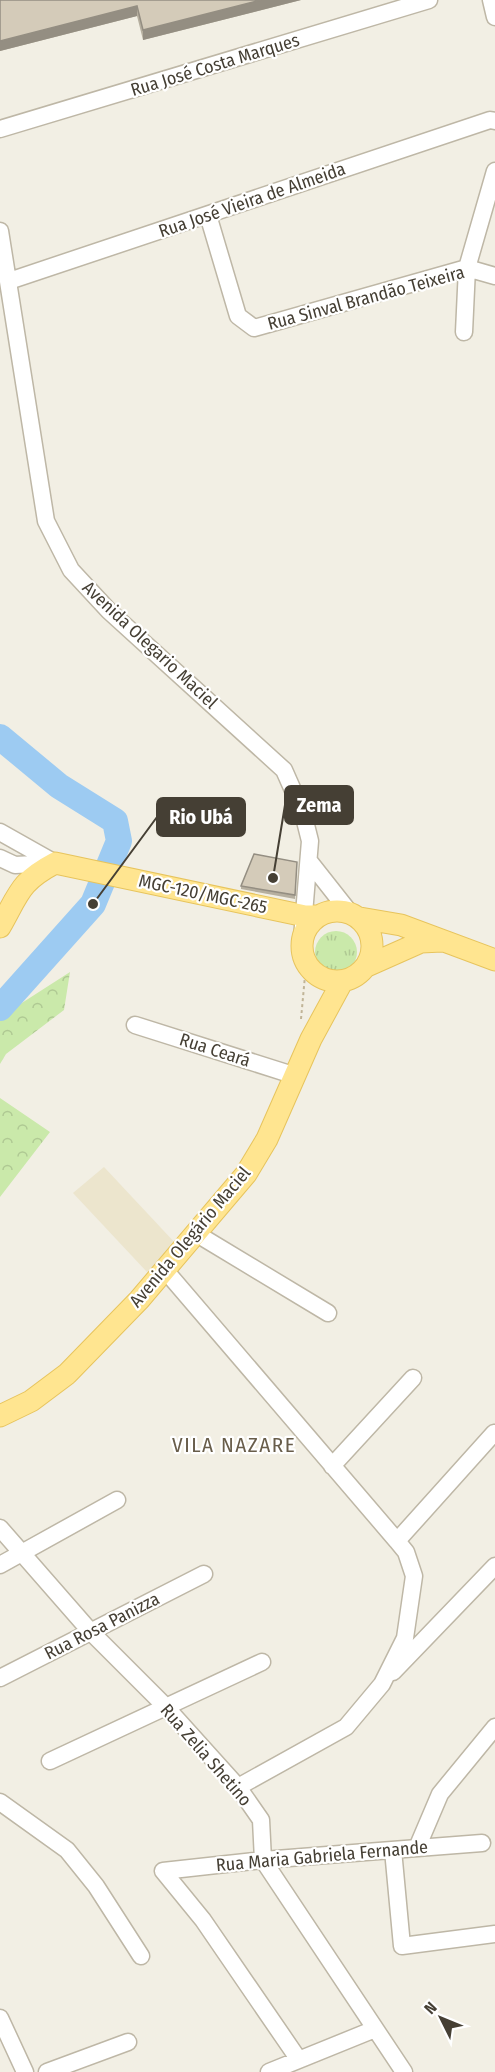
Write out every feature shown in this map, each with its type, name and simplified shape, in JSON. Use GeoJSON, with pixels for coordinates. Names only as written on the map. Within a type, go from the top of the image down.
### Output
{"type":"FeatureCollection","features":[{"type":"Feature","properties":{"kind":"main road","name":"MGC-120/MGC-265"},"geometry":{"type":"LineString","coordinates":[[64,864],[304,918]]}},
{"type":"Feature","properties":{"kind":"main road"},"geometry":{"type":"LineString","coordinates":[[0,927],[24,883],[33,874],[64,864]]}},
{"type":"Feature","properties":{"kind":"main road"},"geometry":{"type":"LineString","coordinates":[[447,941],[421,942],[367,966],[352,979],[342,982],[323,980],[306,965],[302,953],[304,918],[332,911],[401,925],[447,941],[495,960]]}},
{"type":"Feature","properties":{"kind":"main road"},"geometry":{"type":"LineString","coordinates":[[355,916],[370,933],[373,944],[367,966]]}},
{"type":"Feature","properties":{"kind":"main road","name":"Avenida Olegário Maciel"},"geometry":{"type":"LineString","coordinates":[[0,1416],[31,1401],[67,1374],[165,1270],[246,1174],[267,1139],[311,1039],[342,982]]}},
{"type":"Feature","properties":{"kind":"street","name":"Rua José Costa Marques"},"geometry":{"type":"LineString","coordinates":[[0,129],[429,0]]}},
{"type":"Feature","properties":{"kind":"street"},"geometry":{"type":"LineString","coordinates":[[491,0],[495,17]]}},
{"type":"Feature","properties":{"kind":"street","name":"Rua José Vieira de Almeida"},"geometry":{"type":"LineString","coordinates":[[9,281],[490,120],[495,122]]}},
{"type":"Feature","properties":{"kind":"street"},"geometry":{"type":"LineString","coordinates":[[464,332],[467,268],[495,171]]}},
{"type":"Feature","properties":{"kind":"street","name":"Rua Sinval Brandão Teixeira"},"geometry":{"type":"LineString","coordinates":[[208,215],[238,316],[254,328],[467,268],[495,276]]}},
{"type":"Feature","properties":{"kind":"street","name":"Avenida Olegario Maciel"},"geometry":{"type":"LineString","coordinates":[[0,231],[46,522],[71,570],[109,611],[284,770],[303,813],[310,841],[304,918]]}},
{"type":"Feature","properties":{"kind":"street"},"geometry":{"type":"LineString","coordinates":[[0,832],[64,864]]}},
{"type":"Feature","properties":{"kind":"street"},"geometry":{"type":"LineString","coordinates":[[0,858],[15,865],[64,864]]}},
{"type":"Feature","properties":{"kind":"street"},"geometry":{"type":"LineString","coordinates":[[309,861],[355,916]]}},
{"type":"Feature","properties":{"kind":"street","name":"Rua Ceará"},"geometry":{"type":"LineString","coordinates":[[135,1025],[296,1076]]}},
{"type":"Feature","properties":{"kind":"street"},"geometry":{"type":"LineString","coordinates":[[197,1234],[328,1313]]}},
{"type":"Feature","properties":{"kind":"street"},"geometry":{"type":"LineString","coordinates":[[165,1270],[406,1552],[414,1576],[405,1638],[382,1684]]}},
{"type":"Feature","properties":{"kind":"street"},"geometry":{"type":"LineString","coordinates":[[332,1466],[412,1378]]}},
{"type":"Feature","properties":{"kind":"street"},"geometry":{"type":"LineString","coordinates":[[397,1541],[494,1433]]}},
{"type":"Feature","properties":{"kind":"street"},"geometry":{"type":"LineString","coordinates":[[0,1565],[117,1500]]}},
{"type":"Feature","properties":{"kind":"street","name":"Rua Zelia Shetino"},"geometry":{"type":"LineString","coordinates":[[0,1528],[90,1631],[166,1707],[237,1787],[261,1820],[262,1860]]}},
{"type":"Feature","properties":{"kind":"street"},"geometry":{"type":"LineString","coordinates":[[237,1787],[346,1727],[382,1684],[495,1566]]}},
{"type":"Feature","properties":{"kind":"street","name":"Rua Rosa Panizza"},"geometry":{"type":"LineString","coordinates":[[0,1678],[204,1574]]}},
{"type":"Feature","properties":{"kind":"street"},"geometry":{"type":"LineString","coordinates":[[50,1761],[262,1662]]}},
{"type":"Feature","properties":{"kind":"street"},"geometry":{"type":"LineString","coordinates":[[417,1848],[440,1794],[495,1727]]}},
{"type":"Feature","properties":{"kind":"street"},"geometry":{"type":"LineString","coordinates":[[0,1802],[68,1850],[96,1886],[141,1956]]}},
{"type":"Feature","properties":{"kind":"street","name":"Rua Maria Gabriela Fernande"},"geometry":{"type":"LineString","coordinates":[[299,2060],[202,1920],[163,1871],[262,1860],[482,1843]]}},
{"type":"Feature","properties":{"kind":"street"},"geometry":{"type":"LineString","coordinates":[[393,1850],[402,1946],[495,1934]]}},
{"type":"Feature","properties":{"kind":"street"},"geometry":{"type":"LineString","coordinates":[[262,1860],[404,2072]]}},
{"type":"Feature","properties":{"kind":"street"},"geometry":{"type":"LineString","coordinates":[[0,2018],[25,2072]]}},
{"type":"Feature","properties":{"kind":"street"},"geometry":{"type":"LineString","coordinates":[[269,2072],[375,2029]]}},
{"type":"Feature","properties":{"kind":"street"},"geometry":{"type":"LineString","coordinates":[[47,2072],[128,2042]]}},
{"type":"Feature","properties":{"kind":"shaded area"},"geometry":{"type":"Polygon","coordinates":[[[104,1167],[177,1245],[147,1272],[73,1193],[104,1167]]]}},
{"type":"Feature","properties":{"kind":"green space"},"geometry":{"type":"Polygon","coordinates":[[[336,931],[344,932],[351,937],[356,944],[356,960],[351,967],[344,972],[336,973],[328,972],[321,967],[316,960],[315,952],[316,944],[321,937],[328,932],[336,931]]]}},
{"type":"Feature","properties":{"kind":"green space"},"geometry":{"type":"Polygon","coordinates":[[[70,972],[64,1010],[6,1054],[0,1064],[0,1017],[70,972]]]}},
{"type":"Feature","properties":{"kind":"green space"},"geometry":{"type":"Polygon","coordinates":[[[0,1098],[50,1132],[0,1197],[0,1098]]]}},
{"type":"Feature","properties":{"kind":"building"},"geometry":{"type":"Polygon","coordinates":[[[0,0],[261,0],[143,30],[137,6],[0,41],[0,0]]]}},
{"type":"Feature","properties":{"kind":"building"},"geometry":{"type":"Polygon","coordinates":[[[254,854],[297,862],[295,895],[241,886],[254,854]]]}},
{"type":"Feature","properties":{"kind":"waterway"},"geometry":{"type":"LineString","coordinates":[[0,737],[59,786],[115,821],[119,841],[93,904],[0,1008]]}},
{"type":"Feature","properties":{"kind":"place","name":"Zema"},"geometry":{"type":"Point","coordinates":[273,878]}},
{"type":"Feature","properties":{"kind":"place","name":"Rio Ubá"},"geometry":{"type":"Point","coordinates":[93,904]}},
{"type":"Feature","properties":{"kind":"district","name":"VILA NAZARE"},"geometry":{"type":"Point","coordinates":[234,1445]}}]}
